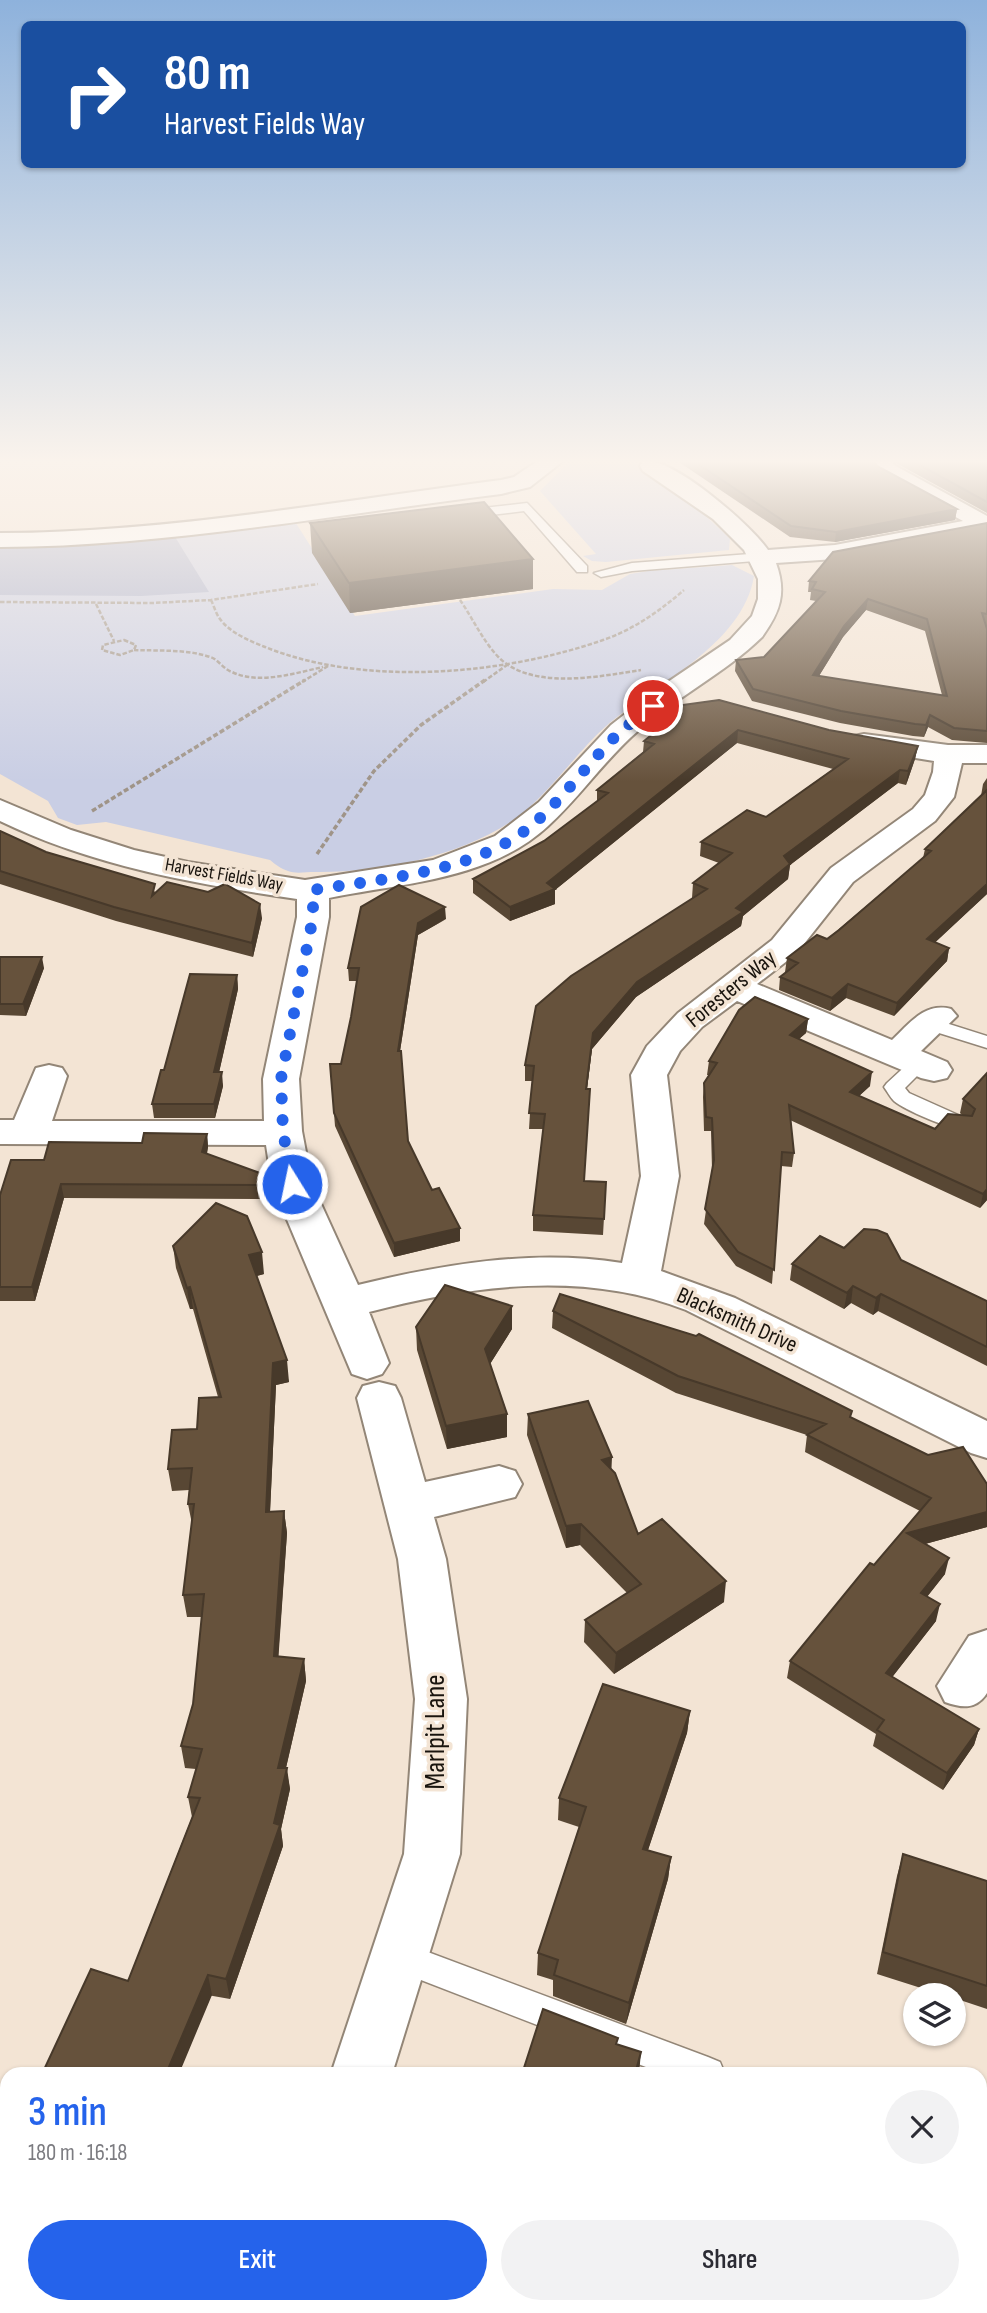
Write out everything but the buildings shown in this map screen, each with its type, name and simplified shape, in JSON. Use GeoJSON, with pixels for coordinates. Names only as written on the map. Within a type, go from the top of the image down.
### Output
{"type":"FeatureCollection","features":[{"type":"Feature","properties":{"kind":"street","name":"Harvest Fields Way"},"geometry":{"type":"LineString","coordinates":[[0,809],[52,835],[123,856],[226,878],[313,890],[411,874],[463,860],[505,844],[532,825],[614,738],[682,683],[744,641],[760,622],[770,603],[771,580],[766,566]]}},
{"type":"Feature","properties":{"kind":"street"},"geometry":{"type":"LineString","coordinates":[[682,683],[712,701]]}},
{"type":"Feature","properties":{"kind":"street"},"geometry":{"type":"LineString","coordinates":[[842,737],[906,750],[987,754]]}},
{"type":"Feature","properties":{"kind":"street","name":"Foresters Way"},"geometry":{"type":"LineString","coordinates":[[639,1280],[660,1176],[649,1075],[666,1046],[690,1020],[784,947],[842,875],[924,816],[939,797],[948,772],[947,754]]}},
{"type":"Feature","properties":{"kind":"street","name":"Marlpit Lane"},"geometry":{"type":"LineString","coordinates":[[313,890],[313,917],[281,1079],[283,1131],[292,1184],[345,1303],[373,1381],[408,1504],[422,1559],[441,1699],[432,1854],[362,2067]]}},
{"type":"Feature","properties":{"kind":"street"},"geometry":{"type":"LineString","coordinates":[[734,988],[917,1063],[935,1020]]}},
{"type":"Feature","properties":{"kind":"street"},"geometry":{"type":"LineString","coordinates":[[48,1076],[15,1131],[244,1135],[283,1131]]}},
{"type":"Feature","properties":{"kind":"street","name":"Blacksmith Drive"},"geometry":{"type":"LineString","coordinates":[[345,1303],[413,1284],[508,1274],[566,1273],[639,1280],[700,1298],[987,1441]]}},
{"type":"Feature","properties":{"kind":"street"},"geometry":{"type":"LineString","coordinates":[[408,1504],[499,1484]]}},
{"type":"Feature","properties":{"kind":"lane"},"geometry":{"type":"LineString","coordinates":[[579,566],[582,569],[574,573],[578,578],[592,579],[600,577],[601,573],[660,566]]}},
{"type":"Feature","properties":{"kind":"lane"},"geometry":{"type":"LineString","coordinates":[[935,1020],[987,1042]]}},
{"type":"Feature","properties":{"kind":"lane"},"geometry":{"type":"LineString","coordinates":[[917,1063],[894,1087],[902,1097],[960,1124]]}},
{"type":"Feature","properties":{"kind":"lane"},"geometry":{"type":"LineString","coordinates":[[399,1956],[690,2067]]}},
{"type":"Feature","properties":{"kind":"path"},"geometry":{"type":"LineString","coordinates":[[211,600],[221,621],[243,638],[275,651],[328,666],[419,672],[508,665],[605,640],[663,608],[704,572],[703,566]]}},
{"type":"Feature","properties":{"kind":"path"},"geometry":{"type":"LineString","coordinates":[[0,602],[96,604],[211,600],[318,584]]}},
{"type":"Feature","properties":{"kind":"path"},"geometry":{"type":"LineString","coordinates":[[460,600],[508,665],[554,677],[614,675],[654,668],[682,683]]}},
{"type":"Feature","properties":{"kind":"path"},"geometry":{"type":"LineString","coordinates":[[96,604],[114,640]]}},
{"type":"Feature","properties":{"kind":"path"},"geometry":{"type":"LineString","coordinates":[[134,650],[135,645],[114,640],[103,645],[102,650],[111,655],[134,650],[177,651],[213,657],[218,666],[228,672],[258,677],[290,675],[328,666]]}},
{"type":"Feature","properties":{"kind":"path"},"geometry":{"type":"LineString","coordinates":[[313,890],[312,864],[321,844],[374,771],[421,725],[508,665]]}},
{"type":"Feature","properties":{"kind":"path"},"geometry":{"type":"LineString","coordinates":[[52,835],[328,666]]}},
{"type":"Feature","properties":{"kind":"shaded area"},"geometry":{"type":"Polygon","coordinates":[[[0,566],[323,566],[355,616],[553,589],[602,590],[630,574],[648,571],[734,566],[754,576],[746,601],[733,623],[715,643],[605,727],[524,812],[490,834],[417,860],[365,870],[291,872],[270,860],[106,822],[77,825],[58,818],[48,801],[0,774],[0,566]]]}},
{"type":"Feature","properties":{"kind":"shaded area"},"geometry":{"type":"Polygon","coordinates":[[[0,566],[193,566],[209,592],[141,596],[0,595],[0,566]]]}},
{"type":"Feature","properties":{"kind":"route"},"geometry":{"type":"LineString","coordinates":[[292,1184],[283,1131],[281,1079],[313,917],[313,890],[411,874],[463,860],[505,844],[532,825],[614,738],[653,706]]}}]}
